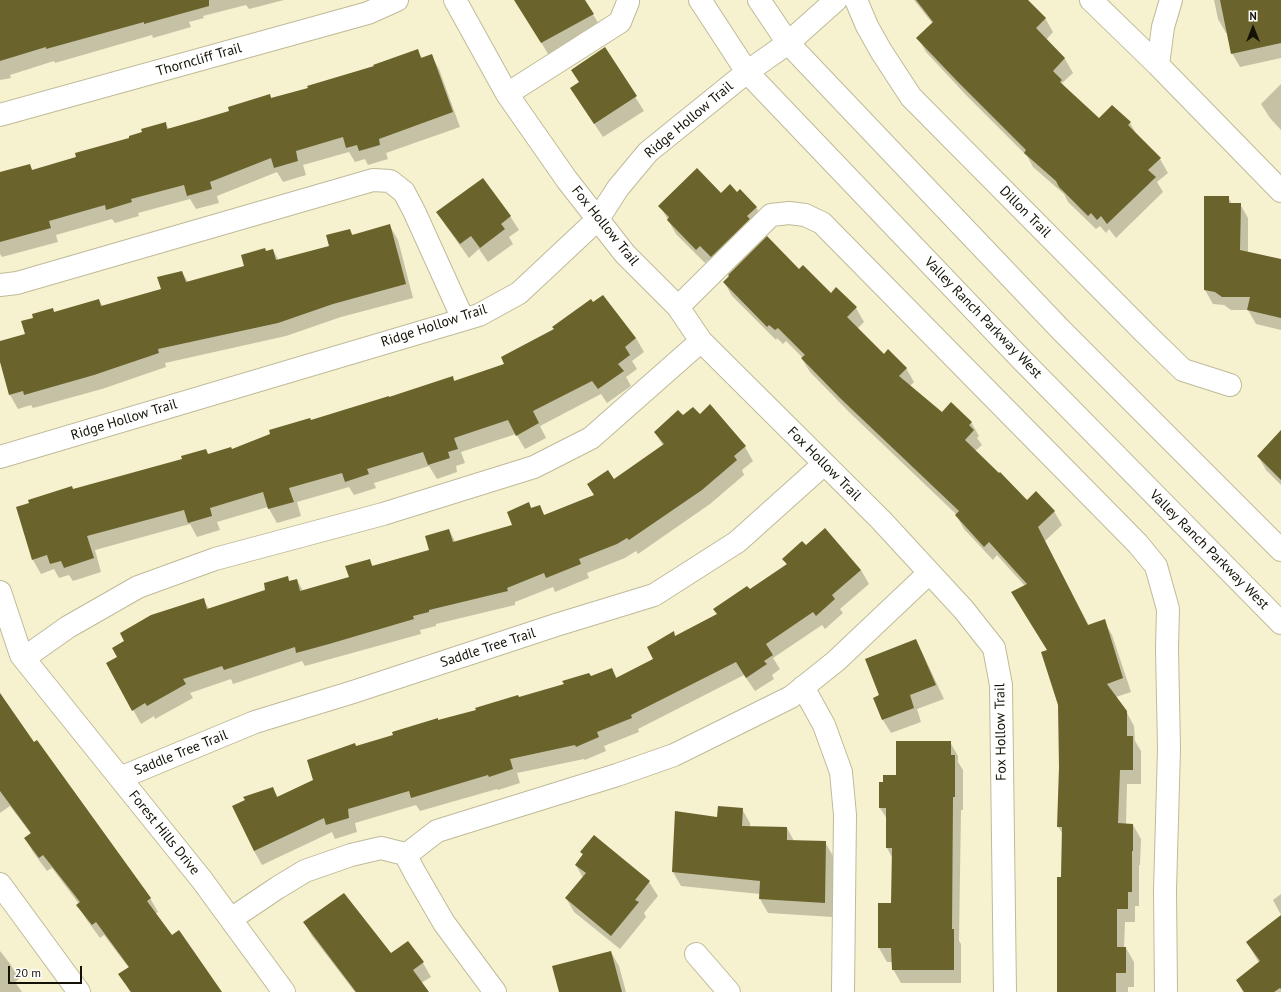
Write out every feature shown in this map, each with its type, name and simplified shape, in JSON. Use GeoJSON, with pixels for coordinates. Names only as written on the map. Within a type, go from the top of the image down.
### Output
{"type":"FeatureCollection","features":[{"type":"Feature","properties":{"kind":"street","name":"Thorncliff Trail"},"geometry":{"type":"LineString","coordinates":[[0,115],[368,13],[397,0]]}},
{"type":"Feature","properties":{"kind":"street","name":"Fox Hollow Trail"},"geometry":{"type":"LineString","coordinates":[[456,0],[507,94],[567,180],[625,254],[678,307],[701,341],[881,520],[964,610],[994,648],[1001,685],[1005,992]]}},
{"type":"Feature","properties":{"kind":"street"},"geometry":{"type":"LineString","coordinates":[[507,94],[620,22],[628,0]]}},
{"type":"Feature","properties":{"kind":"street","name":"Valley Ranch Parkway West"},"geometry":{"type":"LineString","coordinates":[[700,0],[747,72],[1022,360],[1281,623]]}},
{"type":"Feature","properties":{"kind":"street"},"geometry":{"type":"LineString","coordinates":[[758,0],[788,43],[1061,330],[1281,550]]}},
{"type":"Feature","properties":{"kind":"street","name":"Ridge Hollow Trail"},"geometry":{"type":"LineString","coordinates":[[0,457],[479,315],[519,293],[598,219],[618,188],[648,152],[747,72],[788,43],[836,0]]}},
{"type":"Feature","properties":{"kind":"street","name":"Dillon Trail"},"geometry":{"type":"LineString","coordinates":[[856,0],[867,26],[881,51],[912,97],[1183,370],[1230,385]]}},
{"type":"Feature","properties":{"kind":"street"},"geometry":{"type":"LineString","coordinates":[[1091,0],[1158,65],[1281,191]]}},
{"type":"Feature","properties":{"kind":"street"},"geometry":{"type":"LineString","coordinates":[[1158,65],[1163,27],[1172,0]]}},
{"type":"Feature","properties":{"kind":"street"},"geometry":{"type":"LineString","coordinates":[[0,286],[17,283],[373,180],[390,181],[404,192],[463,319]]}},
{"type":"Feature","properties":{"kind":"street"},"geometry":{"type":"LineString","coordinates":[[678,307],[771,215],[789,213],[805,215],[822,223],[1138,544],[1156,566],[1168,609],[1168,749],[1165,890],[1166,992]]}},
{"type":"Feature","properties":{"kind":"street"},"geometry":{"type":"LineString","coordinates":[[24,658],[68,627],[138,586],[215,559],[384,514],[534,467],[591,438],[701,341]]}},
{"type":"Feature","properties":{"kind":"street","name":"Saddle Tree Trail"},"geometry":{"type":"LineString","coordinates":[[120,778],[255,722],[654,595],[737,542],[824,464]]}},
{"type":"Feature","properties":{"kind":"street"},"geometry":{"type":"LineString","coordinates":[[406,855],[437,831],[617,775],[674,755],[791,697],[836,661],[929,572]]}},
{"type":"Feature","properties":{"kind":"street","name":"Forest Hills Drive"},"geometry":{"type":"LineString","coordinates":[[0,592],[21,655],[202,880],[284,992]]}},
{"type":"Feature","properties":{"kind":"street"},"geometry":{"type":"LineString","coordinates":[[803,687],[824,725],[841,772],[846,815],[843,992]]}},
{"type":"Feature","properties":{"kind":"street"},"geometry":{"type":"LineString","coordinates":[[231,919],[305,871],[381,848],[405,854],[444,923],[495,992]]}},
{"type":"Feature","properties":{"kind":"street"},"geometry":{"type":"LineString","coordinates":[[0,884],[79,992]]}},
{"type":"Feature","properties":{"kind":"street"},"geometry":{"type":"LineString","coordinates":[[696,954],[729,992]]}},
{"type":"Feature","properties":{"kind":"building"},"geometry":{"type":"Polygon","coordinates":[[[0,0],[209,0],[209,6],[46,49],[46,47],[0,61],[0,0]]]}},
{"type":"Feature","properties":{"kind":"building"},"geometry":{"type":"Polygon","coordinates":[[[514,0],[585,0],[594,14],[541,43],[514,0]]]}},
{"type":"Feature","properties":{"kind":"building"},"geometry":{"type":"Polygon","coordinates":[[[916,0],[1028,0],[1046,18],[1036,28],[1065,58],[1053,71],[1062,80],[1060,82],[1099,118],[1112,105],[1131,122],[1128,125],[1161,158],[1148,170],[1156,177],[1107,224],[1101,216],[1097,220],[1091,213],[1088,216],[1059,187],[1056,181],[1024,153],[1026,150],[916,38],[933,22],[916,0]]]}},
{"type":"Feature","properties":{"kind":"building"},"geometry":{"type":"Polygon","coordinates":[[[1220,0],[1281,0],[1281,43],[1231,54],[1220,0]]]}},
{"type":"Feature","properties":{"kind":"building"},"geometry":{"type":"Polygon","coordinates":[[[605,47],[637,96],[594,124],[570,88],[579,82],[571,70],[605,47]]]}},
{"type":"Feature","properties":{"kind":"building"},"geometry":{"type":"Polygon","coordinates":[[[418,49],[421,58],[432,54],[453,112],[379,139],[380,145],[359,151],[357,145],[346,148],[343,137],[296,151],[298,161],[274,168],[271,158],[210,182],[212,189],[187,196],[184,185],[131,199],[132,202],[106,210],[105,205],[49,221],[51,228],[0,242],[0,172],[30,164],[32,170],[76,157],[75,153],[129,138],[129,136],[142,132],[141,129],[166,122],[167,129],[199,120],[229,111],[228,107],[270,94],[271,98],[308,88],[307,86],[374,66],[373,65],[418,49]]]}},
{"type":"Feature","properties":{"kind":"building"},"geometry":{"type":"Polygon","coordinates":[[[697,168],[721,193],[730,184],[737,192],[740,189],[757,207],[747,216],[750,219],[711,257],[700,246],[696,250],[667,220],[669,217],[658,206],[697,168]]]}},
{"type":"Feature","properties":{"kind":"building"},"geometry":{"type":"Polygon","coordinates":[[[483,178],[511,216],[501,224],[505,229],[480,248],[471,236],[460,244],[436,212],[483,178]]]}},
{"type":"Feature","properties":{"kind":"building"},"geometry":{"type":"Polygon","coordinates":[[[1204,196],[1229,196],[1229,203],[1241,203],[1240,250],[1281,259],[1281,318],[1247,310],[1250,297],[1222,297],[1215,292],[1204,290],[1204,196]]]}},
{"type":"Feature","properties":{"kind":"building"},"geometry":{"type":"Polygon","coordinates":[[[390,224],[406,284],[333,304],[278,323],[158,349],[159,353],[94,375],[24,395],[23,391],[9,395],[0,362],[0,341],[25,334],[21,321],[33,318],[32,314],[53,308],[54,312],[99,299],[101,306],[161,289],[157,277],[182,271],[186,282],[244,266],[241,255],[265,248],[266,251],[273,249],[276,260],[329,246],[326,235],[350,229],[352,235],[390,224]]]}},
{"type":"Feature","properties":{"kind":"building"},"geometry":{"type":"Polygon","coordinates":[[[767,236],[799,269],[803,265],[831,293],[836,287],[857,307],[847,317],[884,354],[888,349],[907,368],[899,376],[942,412],[951,402],[972,422],[969,425],[974,430],[965,440],[999,473],[1000,472],[1027,500],[1036,491],[1055,511],[1038,527],[1088,625],[1105,619],[1123,678],[1107,684],[1127,711],[1127,736],[1133,736],[1133,770],[1120,770],[1118,823],[1133,824],[1133,851],[1132,892],[1128,892],[1128,909],[1117,909],[1117,947],[1126,947],[1126,973],[1116,973],[1116,992],[1057,992],[1057,877],[1061,877],[1062,827],[1057,827],[1059,767],[1058,705],[1041,652],[1047,650],[1011,592],[1027,584],[989,542],[984,547],[955,515],[959,511],[840,398],[801,358],[805,355],[778,328],[775,330],[769,325],[767,327],[723,282],[729,276],[728,275],[767,236]]]}},
{"type":"Feature","properties":{"kind":"building"},"geometry":{"type":"Polygon","coordinates":[[[603,295],[636,338],[625,347],[630,355],[618,364],[624,371],[598,389],[592,381],[533,411],[539,423],[516,436],[508,420],[454,438],[458,449],[448,452],[450,458],[428,465],[423,452],[367,469],[369,474],[345,482],[342,473],[289,488],[294,502],[268,509],[263,492],[210,508],[212,516],[188,523],[184,510],[87,536],[94,558],[64,568],[61,561],[50,564],[47,555],[32,560],[16,507],[29,503],[28,500],[72,486],[73,489],[182,459],[181,456],[206,449],[208,454],[231,447],[232,449],[270,434],[269,430],[310,418],[311,420],[453,376],[454,381],[504,364],[501,357],[554,329],[552,327],[591,299],[593,302],[603,295]]]}},
{"type":"Feature","properties":{"kind":"building"},"geometry":{"type":"Polygon","coordinates":[[[710,404],[746,446],[734,456],[737,460],[702,490],[629,540],[627,538],[617,544],[579,559],[581,564],[546,578],[544,573],[507,588],[508,591],[429,610],[429,612],[413,616],[414,619],[329,644],[296,653],[295,647],[224,670],[222,666],[183,679],[186,684],[147,706],[145,703],[132,711],[106,663],[117,657],[112,648],[124,641],[120,633],[151,615],[204,598],[207,609],[265,590],[264,583],[288,576],[289,581],[297,579],[300,591],[349,577],[345,566],[370,559],[372,566],[429,550],[425,536],[449,529],[453,542],[512,525],[507,512],[529,502],[531,508],[540,505],[544,515],[594,495],[587,484],[608,470],[614,479],[664,444],[654,432],[678,410],[683,415],[693,407],[700,414],[710,404]]]}},
{"type":"Feature","properties":{"kind":"building"},"geometry":{"type":"Polygon","coordinates":[[[1281,430],[1281,480],[1257,456],[1281,430]]]}},
{"type":"Feature","properties":{"kind":"building"},"geometry":{"type":"Polygon","coordinates":[[[825,528],[861,570],[832,595],[835,599],[816,616],[813,612],[766,644],[773,655],[764,661],[767,664],[746,678],[736,662],[631,715],[632,718],[597,732],[599,737],[576,747],[575,745],[510,759],[513,769],[489,777],[488,775],[411,798],[409,791],[348,809],[349,818],[326,825],[324,818],[254,851],[232,806],[245,800],[243,797],[273,787],[277,797],[313,780],[307,760],[355,743],[356,746],[393,735],[392,732],[438,718],[438,720],[476,710],[475,708],[518,695],[519,697],[564,684],[562,681],[589,673],[591,676],[612,668],[616,678],[653,659],[647,647],[674,631],[675,636],[717,614],[713,609],[747,586],[750,589],[787,564],[782,559],[802,541],[806,545],[825,528]]]}},
{"type":"Feature","properties":{"kind":"building"},"geometry":{"type":"Polygon","coordinates":[[[916,639],[936,685],[910,695],[914,708],[882,720],[873,698],[879,695],[865,659],[916,639]]]}},
{"type":"Feature","properties":{"kind":"building"},"geometry":{"type":"Polygon","coordinates":[[[0,693],[34,742],[37,740],[151,898],[147,901],[172,935],[179,930],[222,992],[131,992],[118,974],[129,967],[96,922],[92,925],[76,905],[80,902],[43,855],[39,858],[24,838],[31,833],[0,791],[0,693]]]}},
{"type":"Feature","properties":{"kind":"building"},"geometry":{"type":"Polygon","coordinates":[[[896,741],[951,741],[951,755],[955,755],[955,797],[953,797],[952,929],[954,929],[954,970],[892,970],[891,948],[878,948],[878,903],[891,903],[892,848],[886,848],[886,808],[879,808],[879,782],[883,782],[883,775],[896,775],[896,741]]]}},
{"type":"Feature","properties":{"kind":"building"},"geometry":{"type":"Polygon","coordinates":[[[718,806],[743,808],[742,826],[787,827],[787,840],[826,841],[825,903],[759,899],[760,881],[672,872],[675,811],[717,817],[718,806]]]}},
{"type":"Feature","properties":{"kind":"building"},"geometry":{"type":"Polygon","coordinates":[[[594,835],[650,881],[635,900],[639,902],[611,936],[565,898],[586,873],[575,865],[583,854],[580,852],[594,835]]]}},
{"type":"Feature","properties":{"kind":"building"},"geometry":{"type":"Polygon","coordinates":[[[344,893],[391,953],[408,941],[424,962],[413,970],[429,992],[356,992],[303,922],[344,893]]]}},
{"type":"Feature","properties":{"kind":"building"},"geometry":{"type":"Polygon","coordinates":[[[1281,915],[1281,989],[1280,988],[1274,992],[1244,992],[1236,980],[1260,961],[1246,942],[1281,915]]]}},
{"type":"Feature","properties":{"kind":"building"},"geometry":{"type":"Polygon","coordinates":[[[611,951],[622,992],[559,992],[552,966],[611,951]]]}}]}
